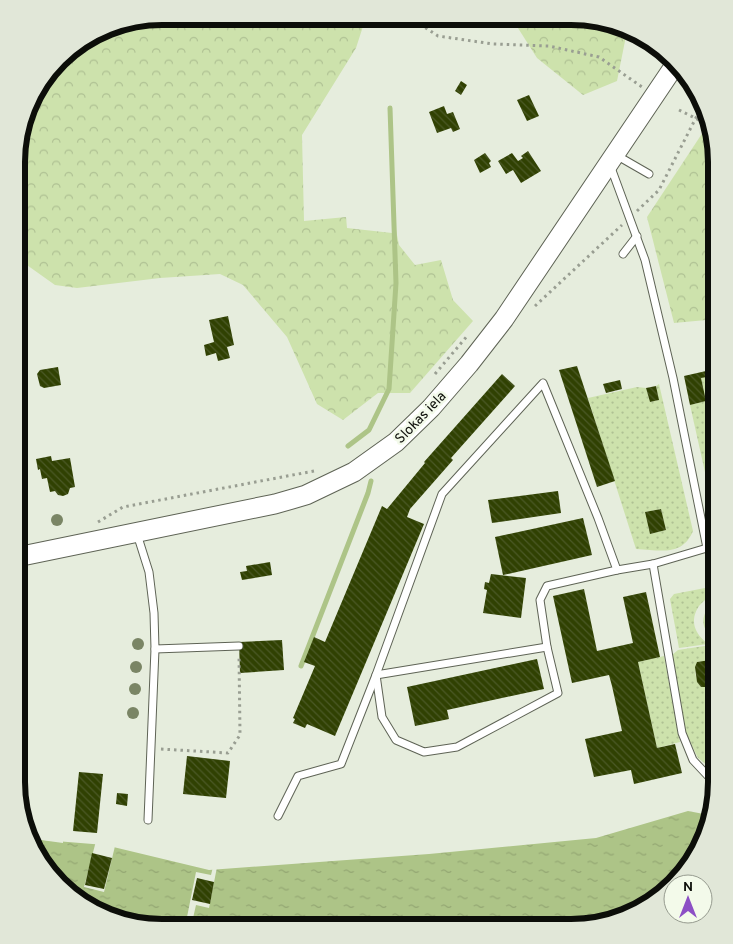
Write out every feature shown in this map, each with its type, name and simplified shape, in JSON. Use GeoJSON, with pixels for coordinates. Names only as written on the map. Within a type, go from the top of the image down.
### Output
{"type":"FeatureCollection","features":[{"type":"Feature","properties":{"kind":"main road","name":"Slokas iela"},"geometry":{"type":"LineString","coordinates":[[25,555],[137,534],[275,504],[306,495],[354,472],[396,442],[430,408],[469,364],[504,319],[672,69]]}},
{"type":"Feature","properties":{"kind":"lane"},"geometry":{"type":"LineString","coordinates":[[613,159],[650,174]]}},
{"type":"Feature","properties":{"kind":"lane"},"geometry":{"type":"LineString","coordinates":[[376,674],[382,717],[396,740],[424,752],[457,746],[558,693],[547,647],[540,600],[548,586],[616,570],[654,564],[707,548],[673,378],[645,260],[630,218],[613,159]]}},
{"type":"Feature","properties":{"kind":"lane"},"geometry":{"type":"LineString","coordinates":[[623,254],[636,236]]}},
{"type":"Feature","properties":{"kind":"lane"},"geometry":{"type":"LineString","coordinates":[[278,816],[298,776],[341,764],[442,494],[543,383],[598,518],[616,570]]}},
{"type":"Feature","properties":{"kind":"lane"},"geometry":{"type":"LineString","coordinates":[[137,534],[149,572],[154,613],[155,649],[148,820]]}},
{"type":"Feature","properties":{"kind":"lane"},"geometry":{"type":"LineString","coordinates":[[654,564],[682,733],[692,760],[708,776]]}},
{"type":"Feature","properties":{"kind":"lane"},"geometry":{"type":"LineString","coordinates":[[155,649],[239,646]]}},
{"type":"Feature","properties":{"kind":"lane"},"geometry":{"type":"LineString","coordinates":[[376,674],[547,647]]}},
{"type":"Feature","properties":{"kind":"path"},"geometry":{"type":"LineString","coordinates":[[421,25],[438,36],[493,44],[549,46],[599,57],[655,96]]}},
{"type":"Feature","properties":{"kind":"path"},"geometry":{"type":"LineString","coordinates":[[679,110],[702,121]]}},
{"type":"Feature","properties":{"kind":"path"},"geometry":{"type":"LineString","coordinates":[[533,308],[659,190],[699,112]]}},
{"type":"Feature","properties":{"kind":"path"},"geometry":{"type":"LineString","coordinates":[[432,378],[469,333]]}},
{"type":"Feature","properties":{"kind":"path"},"geometry":{"type":"LineString","coordinates":[[90,523],[99,521],[123,507],[318,470]]}},
{"type":"Feature","properties":{"kind":"path"},"geometry":{"type":"LineString","coordinates":[[151,749],[228,753],[240,735],[239,646]]}},
{"type":"Feature","properties":{"kind":"green space"},"geometry":{"type":"Polygon","coordinates":[[[363,25],[356,48],[302,135],[304,221],[346,217],[347,228],[392,233],[396,230],[399,245],[415,265],[441,260],[453,300],[473,321],[410,393],[378,393],[343,420],[317,404],[287,337],[243,285],[220,274],[160,278],[77,288],[55,285],[25,264],[26,144],[35,109],[43,93],[53,78],[72,59],[93,43],[109,35],[144,26],[363,25]]]}},
{"type":"Feature","properties":{"kind":"green space"},"geometry":{"type":"Polygon","coordinates":[[[516,25],[589,26],[626,36],[617,81],[583,95],[537,58],[516,25]]]}},
{"type":"Feature","properties":{"kind":"green space"},"geometry":{"type":"Polygon","coordinates":[[[704,131],[708,162],[708,320],[674,323],[647,217],[704,131]]]}},
{"type":"Feature","properties":{"kind":"green space"},"geometry":{"type":"Polygon","coordinates":[[[706,371],[708,371],[708,486],[690,405],[706,401],[701,378],[707,377],[706,371]]]}},
{"type":"Feature","properties":{"kind":"green space"},"geometry":{"type":"Polygon","coordinates":[[[659,384],[693,531],[683,545],[662,551],[636,549],[588,398],[637,387],[646,388],[650,402],[659,400],[656,386],[659,384]],[[661,509],[645,512],[650,534],[666,530],[661,509]]]}},
{"type":"Feature","properties":{"kind":"green space"},"geometry":{"type":"Polygon","coordinates":[[[705,588],[708,590],[708,597],[699,606],[694,622],[697,632],[708,644],[679,648],[670,599],[674,594],[705,588]]]}},
{"type":"Feature","properties":{"kind":"green space"},"geometry":{"type":"Polygon","coordinates":[[[708,610],[708,632],[703,623],[708,610]]]}},
{"type":"Feature","properties":{"kind":"green space"},"geometry":{"type":"Polygon","coordinates":[[[708,645],[708,660],[697,662],[695,672],[697,681],[701,687],[707,687],[708,692],[708,766],[698,758],[685,731],[672,655],[678,650],[708,645]]]}},
{"type":"Feature","properties":{"kind":"green space"},"geometry":{"type":"Polygon","coordinates":[[[664,656],[680,742],[657,748],[638,662],[664,656]]]}},
{"type":"Feature","properties":{"kind":"water"},"geometry":{"type":"Polygon","coordinates":[[[688,811],[704,814],[694,843],[685,858],[672,874],[663,874],[663,883],[655,891],[624,909],[580,919],[153,919],[118,912],[86,896],[53,866],[37,840],[105,845],[209,870],[429,854],[596,838],[688,811]]]}},
{"type":"Feature","properties":{"kind":"pier"},"geometry":{"type":"Polygon","coordinates":[[[36,837],[63,839],[63,843],[41,840],[41,846],[36,837]]]}},
{"type":"Feature","properties":{"kind":"pier"},"geometry":{"type":"Polygon","coordinates":[[[96,841],[115,846],[104,892],[84,887],[96,841]]]}},
{"type":"Feature","properties":{"kind":"pier"},"geometry":{"type":"Polygon","coordinates":[[[213,867],[217,867],[209,908],[196,905],[193,919],[187,919],[196,872],[211,875],[213,867]]]}},
{"type":"Feature","properties":{"kind":"building"},"geometry":{"type":"Polygon","coordinates":[[[461,81],[467,85],[461,95],[455,91],[461,81]]]}},
{"type":"Feature","properties":{"kind":"building"},"geometry":{"type":"Polygon","coordinates":[[[529,95],[539,116],[527,121],[517,100],[529,95]]]}},
{"type":"Feature","properties":{"kind":"building"},"geometry":{"type":"Polygon","coordinates":[[[444,106],[447,114],[453,112],[460,129],[453,132],[451,128],[437,133],[429,112],[444,106]]]}},
{"type":"Feature","properties":{"kind":"building"},"geometry":{"type":"Polygon","coordinates":[[[528,151],[541,171],[521,183],[513,170],[506,174],[498,161],[512,153],[518,161],[528,151]]]}},
{"type":"Feature","properties":{"kind":"building"},"geometry":{"type":"Polygon","coordinates":[[[485,153],[491,161],[489,163],[491,167],[480,173],[474,160],[485,153]]]}},
{"type":"Feature","properties":{"kind":"building"},"geometry":{"type":"Polygon","coordinates":[[[228,316],[234,345],[227,347],[230,358],[218,361],[216,353],[206,356],[204,345],[214,342],[209,320],[228,316]]]}},
{"type":"Feature","properties":{"kind":"building"},"geometry":{"type":"Polygon","coordinates":[[[577,366],[615,481],[597,487],[559,370],[577,366]]]}},
{"type":"Feature","properties":{"kind":"building"},"geometry":{"type":"Polygon","coordinates":[[[58,367],[61,385],[44,388],[40,386],[37,374],[40,370],[58,367]]]}},
{"type":"Feature","properties":{"kind":"building"},"geometry":{"type":"Polygon","coordinates":[[[706,371],[707,377],[701,378],[706,401],[690,405],[684,376],[706,371]]]}},
{"type":"Feature","properties":{"kind":"building"},"geometry":{"type":"Polygon","coordinates":[[[502,374],[515,386],[451,458],[453,460],[410,509],[407,517],[424,524],[335,736],[307,724],[305,728],[293,723],[295,719],[293,718],[315,666],[304,662],[314,637],[325,642],[382,506],[387,509],[424,462],[502,374]]]}},
{"type":"Feature","properties":{"kind":"building"},"geometry":{"type":"Polygon","coordinates":[[[620,380],[622,389],[606,393],[603,384],[620,380]]]}},
{"type":"Feature","properties":{"kind":"building"},"geometry":{"type":"Polygon","coordinates":[[[656,386],[659,400],[650,402],[646,388],[656,386]]]}},
{"type":"Feature","properties":{"kind":"building"},"geometry":{"type":"Polygon","coordinates":[[[51,456],[52,461],[70,458],[75,487],[70,488],[68,494],[63,496],[58,495],[55,491],[50,492],[47,478],[42,479],[40,469],[38,470],[36,459],[51,456]]]}},
{"type":"Feature","properties":{"kind":"building"},"geometry":{"type":"Polygon","coordinates":[[[558,491],[561,513],[492,523],[488,500],[558,491]]]}},
{"type":"Feature","properties":{"kind":"building"},"geometry":{"type":"Polygon","coordinates":[[[661,509],[666,530],[650,534],[645,512],[661,509]]]}},
{"type":"Feature","properties":{"kind":"building"},"geometry":{"type":"Polygon","coordinates":[[[583,518],[592,555],[503,575],[495,537],[583,518]]]}},
{"type":"Feature","properties":{"kind":"building"},"geometry":{"type":"Polygon","coordinates":[[[270,562],[272,575],[242,580],[240,572],[247,571],[246,566],[270,562]]]}},
{"type":"Feature","properties":{"kind":"building"},"geometry":{"type":"Polygon","coordinates":[[[491,574],[526,578],[521,618],[483,613],[487,590],[484,589],[485,582],[489,583],[491,574]]]}},
{"type":"Feature","properties":{"kind":"building"},"geometry":{"type":"Polygon","coordinates":[[[584,589],[597,651],[633,643],[623,597],[646,592],[660,657],[638,662],[657,748],[675,744],[682,773],[634,784],[631,770],[594,777],[585,739],[622,731],[612,686],[609,675],[572,683],[553,596],[584,589]]]}},
{"type":"Feature","properties":{"kind":"building"},"geometry":{"type":"Polygon","coordinates":[[[282,640],[284,670],[240,673],[239,642],[282,640]]]}},
{"type":"Feature","properties":{"kind":"building"},"geometry":{"type":"Polygon","coordinates":[[[537,659],[544,689],[447,710],[449,719],[415,726],[407,687],[537,659]]]}},
{"type":"Feature","properties":{"kind":"building"},"geometry":{"type":"Polygon","coordinates":[[[708,660],[708,692],[707,687],[701,687],[697,682],[695,667],[697,662],[708,660]]]}},
{"type":"Feature","properties":{"kind":"building"},"geometry":{"type":"Polygon","coordinates":[[[187,756],[230,761],[226,798],[183,794],[187,756]]]}},
{"type":"Feature","properties":{"kind":"building"},"geometry":{"type":"Polygon","coordinates":[[[79,772],[103,774],[97,833],[73,831],[79,772]]]}},
{"type":"Feature","properties":{"kind":"building"},"geometry":{"type":"Polygon","coordinates":[[[117,793],[128,794],[127,806],[116,804],[117,793]]]}},
{"type":"Feature","properties":{"kind":"building"},"geometry":{"type":"Polygon","coordinates":[[[92,853],[112,858],[104,889],[85,885],[92,853]]]}},
{"type":"Feature","properties":{"kind":"building"},"geometry":{"type":"Polygon","coordinates":[[[197,878],[214,882],[210,904],[192,900],[197,878]]]}},
{"type":"Feature","properties":{"kind":"waterway"},"geometry":{"type":"LineString","coordinates":[[348,446],[369,430],[389,389],[396,283],[390,108]]}},
{"type":"Feature","properties":{"kind":"waterway"},"geometry":{"type":"LineString","coordinates":[[301,666],[371,481]]}}]}
